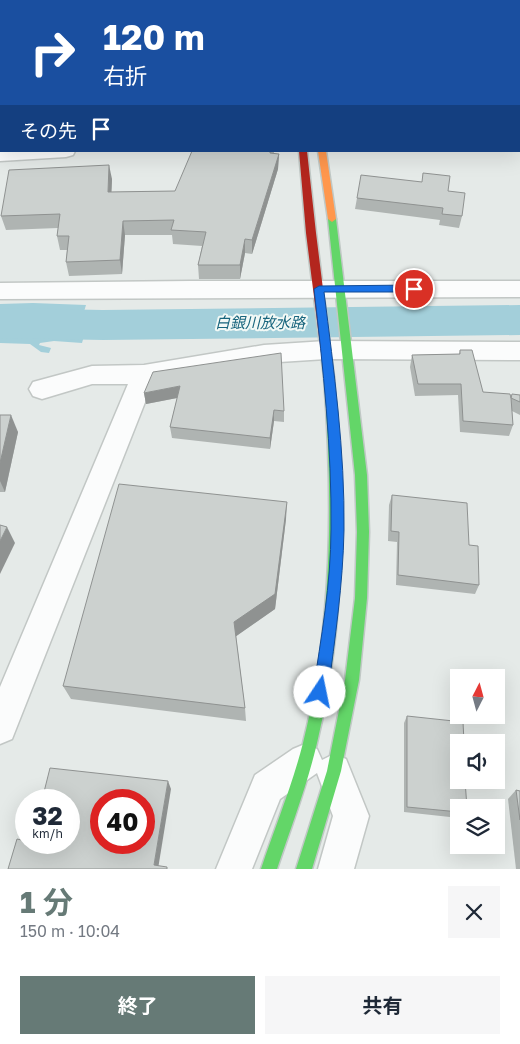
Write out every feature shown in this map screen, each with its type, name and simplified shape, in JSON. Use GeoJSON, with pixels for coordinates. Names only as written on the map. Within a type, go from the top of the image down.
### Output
{"type":"FeatureCollection","features":[{"type":"Feature","properties":{"kind":"street"},"geometry":{"type":"LineString","coordinates":[[0,155],[50,152]]}},
{"type":"Feature","properties":{"kind":"street"},"geometry":{"type":"LineString","coordinates":[[303,152],[312,244],[329,289],[336,350],[338,530],[335,585],[324,674],[320,766],[304,869]]}},
{"type":"Feature","properties":{"kind":"street"},"geometry":{"type":"LineString","coordinates":[[269,869],[320,766],[352,680],[361,598],[363,532],[361,475],[336,350],[329,289],[335,240],[322,152]]}},
{"type":"Feature","properties":{"kind":"street"},"geometry":{"type":"LineString","coordinates":[[0,291],[520,289]]}},
{"type":"Feature","properties":{"kind":"street"},"geometry":{"type":"LineString","coordinates":[[42,389],[92,375],[144,374],[264,354],[336,350],[520,350]]}},
{"type":"Feature","properties":{"kind":"street"},"geometry":{"type":"LineString","coordinates":[[0,727],[144,374]]}},
{"type":"Feature","properties":{"kind":"street"},"geometry":{"type":"LineString","coordinates":[[234,869],[267,787],[320,766]]}},
{"type":"Feature","properties":{"kind":"street"},"geometry":{"type":"LineString","coordinates":[[320,766],[351,816],[336,869]]}},
{"type":"Feature","properties":{"kind":"water"},"geometry":{"type":"Polygon","coordinates":[[[0,304],[86,305],[83,315],[99,316],[94,336],[84,336],[82,343],[54,341],[40,343],[39,345],[51,348],[49,353],[41,352],[30,344],[0,343],[0,304]]]}},
{"type":"Feature","properties":{"kind":"building"},"geometry":{"type":"Polygon","coordinates":[[[192,152],[270,152],[279,154],[252,240],[245,239],[240,265],[198,265],[206,232],[171,230],[174,220],[123,221],[120,260],[66,262],[69,236],[57,236],[60,214],[1,216],[9,170],[109,165],[108,192],[175,191],[192,152]]]}},
{"type":"Feature","properties":{"kind":"building"},"geometry":{"type":"Polygon","coordinates":[[[423,173],[450,176],[448,191],[465,193],[462,216],[442,214],[443,208],[357,198],[361,175],[422,182],[423,173]]]}},
{"type":"Feature","properties":{"kind":"building"},"geometry":{"type":"Polygon","coordinates":[[[460,350],[472,350],[483,392],[510,394],[513,425],[463,421],[461,384],[418,384],[412,355],[460,354],[460,350]]]}},
{"type":"Feature","properties":{"kind":"building"},"geometry":{"type":"Polygon","coordinates":[[[281,353],[284,411],[274,410],[270,438],[170,427],[180,386],[144,393],[153,372],[281,353]]]}},
{"type":"Feature","properties":{"kind":"building"},"geometry":{"type":"Polygon","coordinates":[[[512,394],[520,395],[520,402],[511,398],[512,394]]]}},
{"type":"Feature","properties":{"kind":"building"},"geometry":{"type":"Polygon","coordinates":[[[0,415],[11,415],[0,463],[0,415]]]}},
{"type":"Feature","properties":{"kind":"building"},"geometry":{"type":"Polygon","coordinates":[[[119,484],[287,502],[275,594],[234,622],[245,708],[63,686],[119,484]]]}},
{"type":"Feature","properties":{"kind":"building"},"geometry":{"type":"Polygon","coordinates":[[[392,495],[467,503],[469,545],[478,546],[479,585],[398,575],[399,532],[391,531],[392,495]]]}},
{"type":"Feature","properties":{"kind":"building"},"geometry":{"type":"Polygon","coordinates":[[[0,525],[7,527],[0,541],[0,525]]]}},
{"type":"Feature","properties":{"kind":"building"},"geometry":{"type":"Polygon","coordinates":[[[407,716],[450,721],[450,724],[463,724],[464,734],[450,734],[450,789],[466,789],[466,799],[450,799],[450,811],[407,807],[407,716]]]}},
{"type":"Feature","properties":{"kind":"building"},"geometry":{"type":"Polygon","coordinates":[[[50,768],[168,781],[154,865],[167,867],[167,869],[8,869],[15,846],[15,854],[80,854],[80,789],[45,789],[50,768]]]}},
{"type":"Feature","properties":{"kind":"building"},"geometry":{"type":"Polygon","coordinates":[[[516,790],[520,791],[520,820],[516,790]]]}},
{"type":"Feature","properties":{"kind":"waterway","name":"白銀川放水路"},"geometry":{"type":"LineString","coordinates":[[0,323],[103,325],[520,320]]}},
{"type":"Feature","properties":{"kind":"traffic: fast"},"geometry":{"type":"LineString","coordinates":[[304,869],[334,771],[352,680],[361,598],[363,532],[361,475],[332,219]]}},
{"type":"Feature","properties":{"kind":"traffic: fast"},"geometry":{"type":"LineString","coordinates":[[269,869],[306,759],[320,698],[327,652],[335,561],[336,515],[333,423],[329,377]]}},
{"type":"Feature","properties":{"kind":"traffic: slow"},"geometry":{"type":"LineString","coordinates":[[322,152],[332,219]]}},
{"type":"Feature","properties":{"kind":"traffic: jam"},"geometry":{"type":"LineString","coordinates":[[303,152],[329,377]]}},
{"type":"Feature","properties":{"kind":"route"},"geometry":{"type":"LineString","coordinates":[[320,692],[334,594],[338,530],[337,474],[328,361],[319,289],[414,289]]}}]}
